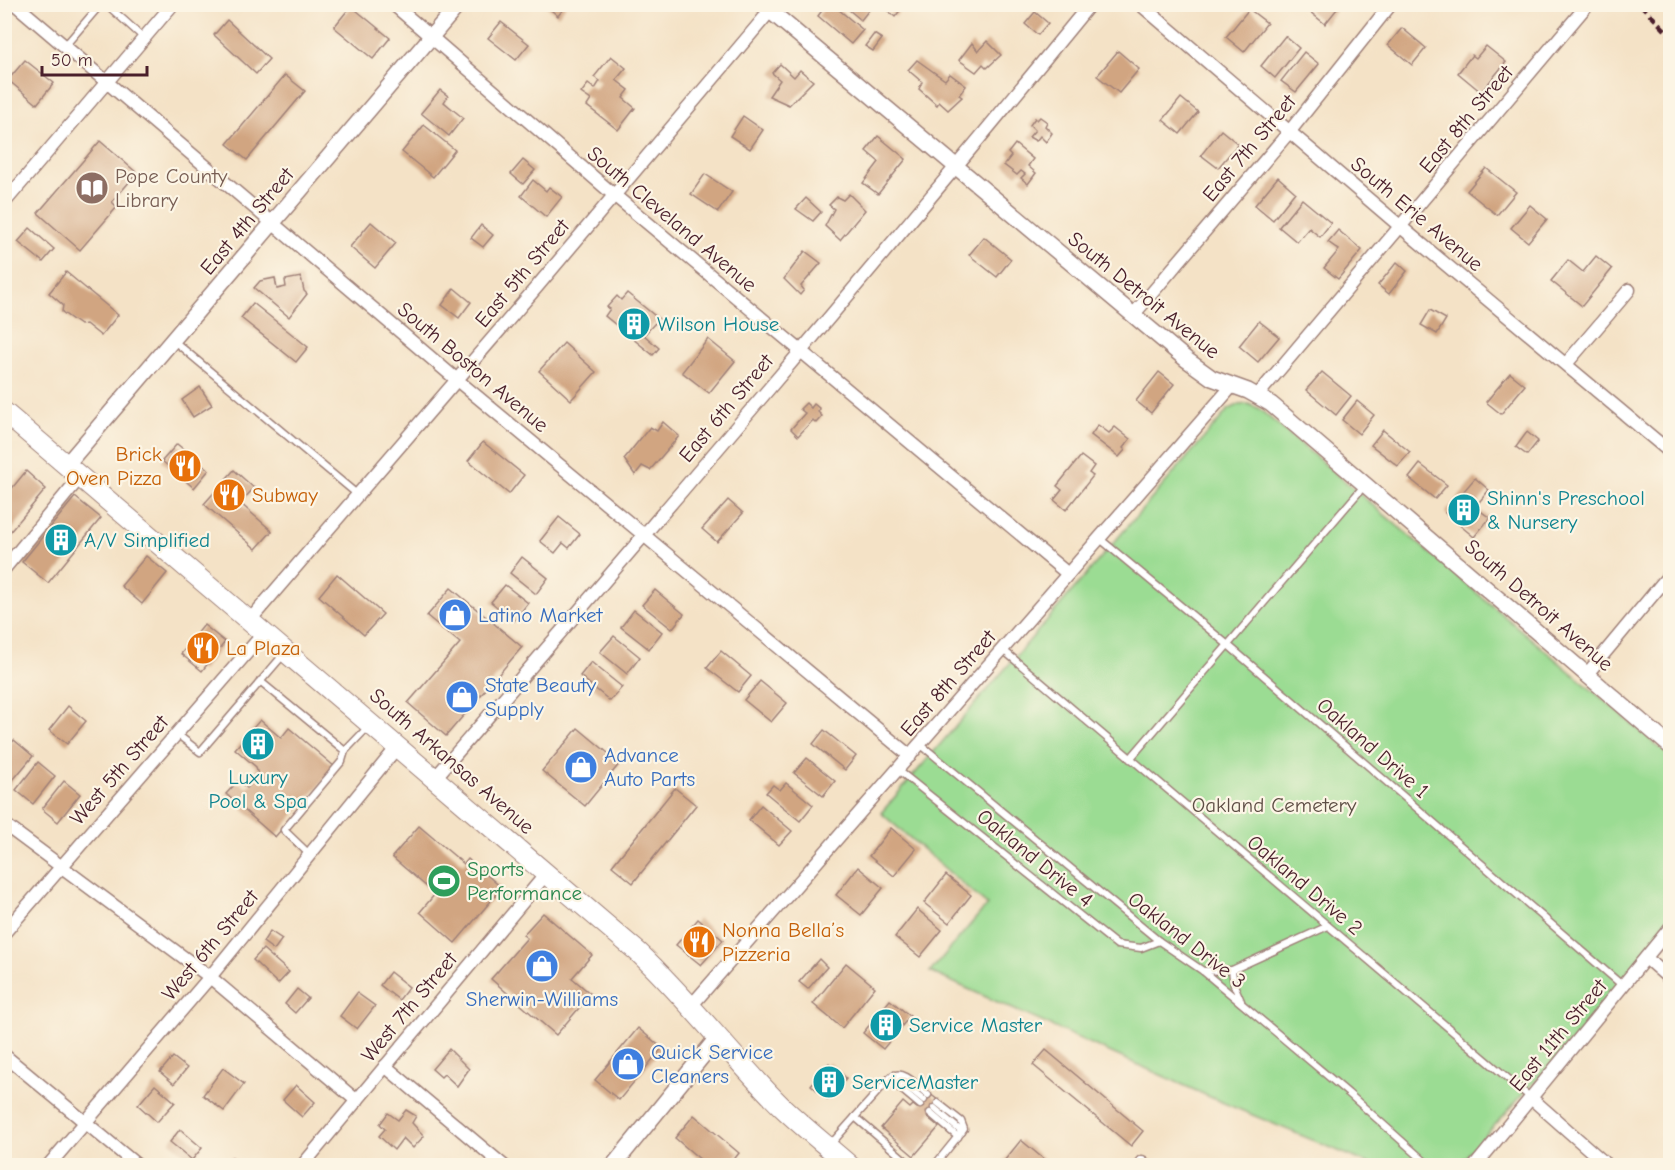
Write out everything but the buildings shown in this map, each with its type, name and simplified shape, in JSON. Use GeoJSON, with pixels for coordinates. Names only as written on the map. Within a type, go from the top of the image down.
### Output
{"type":"FeatureCollection","features":[{"type":"Feature","properties":{"kind":"highway","name":"South Arkansas Avenue"},"geometry":{"type":"LineString","coordinates":[[4,412],[638,952],[691,1006],[717,1038],[782,1106],[850,1166]]}},
{"type":"Feature","properties":{"kind":"street","name":"South Boston Avenue"},"geometry":{"type":"LineString","coordinates":[[15,4],[105,83],[457,380],[910,756]]}},
{"type":"Feature","properties":{"kind":"street"},"geometry":{"type":"LineString","coordinates":[[4,203],[173,4]]}},
{"type":"Feature","properties":{"kind":"street","name":"South Cleveland Avenue"},"geometry":{"type":"LineString","coordinates":[[393,4],[614,195],[1068,574]]}},
{"type":"Feature","properties":{"kind":"street","name":"East 4th Street"},"geometry":{"type":"LineString","coordinates":[[74,470],[173,340],[459,4]]}},
{"type":"Feature","properties":{"kind":"street","name":"East 6th Street"},"geometry":{"type":"LineString","coordinates":[[435,778],[645,535],[956,168],[1090,4]]}},
{"type":"Feature","properties":{"kind":"street","name":"South Erie Avenue"},"geometry":{"type":"LineString","coordinates":[[1140,4],[1401,227],[1671,452]]}},
{"type":"Feature","properties":{"kind":"street","name":"East 7th Street"},"geometry":{"type":"LineString","coordinates":[[1134,314],[1290,131],[1390,4]]}},
{"type":"Feature","properties":{"kind":"street","name":"East 8th Street"},"geometry":{"type":"LineString","coordinates":[[1257,396],[1588,4]]}},
{"type":"Feature","properties":{"kind":"street","name":"South Detroit Avenue"},"geometry":{"type":"LineString","coordinates":[[769,7],[956,168],[1187,360],[1212,378],[1271,404],[1671,746]]}},
{"type":"Feature","properties":{"kind":"street","name":"East 5th Street"},"geometry":{"type":"LineString","coordinates":[[257,627],[358,495],[614,195],[769,7]]}},
{"type":"Feature","properties":{"kind":"street"},"geometry":{"type":"LineString","coordinates":[[1566,364],[1629,290]]}},
{"type":"Feature","properties":{"kind":"street","name":"East 8th Street"},"geometry":{"type":"LineString","coordinates":[[691,1006],[1233,386]]}},
{"type":"Feature","properties":{"kind":"street"},"geometry":{"type":"LineString","coordinates":[[4,569],[74,470]]}},
{"type":"Feature","properties":{"kind":"street"},"geometry":{"type":"LineString","coordinates":[[1587,674],[1671,574]]}},
{"type":"Feature","properties":{"kind":"street","name":"West 5th Street"},"geometry":{"type":"LineString","coordinates":[[4,933],[177,734],[257,627]]}},
{"type":"Feature","properties":{"kind":"street","name":"West 6th Street"},"geometry":{"type":"LineString","coordinates":[[48,1166],[210,977],[398,746]]}},
{"type":"Feature","properties":{"kind":"street"},"geometry":{"type":"LineString","coordinates":[[4,824],[210,977],[357,1101]]}},
{"type":"Feature","properties":{"kind":"street","name":"West 7th Street"},"geometry":{"type":"LineString","coordinates":[[302,1166],[546,874]]}},
{"type":"Feature","properties":{"kind":"street","name":"East 11th Street"},"geometry":{"type":"LineString","coordinates":[[1475,1166],[1671,928]]}},
{"type":"Feature","properties":{"kind":"street"},"geometry":{"type":"LineString","coordinates":[[1646,958],[1671,979]]}},
{"type":"Feature","properties":{"kind":"street"},"geometry":{"type":"LineString","coordinates":[[613,1166],[717,1038]]}},
{"type":"Feature","properties":{"kind":"street"},"geometry":{"type":"LineString","coordinates":[[4,1055],[86,1120],[138,1166]]}},
{"type":"Feature","properties":{"kind":"street"},"geometry":{"type":"LineString","coordinates":[[385,1066],[504,1166]]}},
{"type":"Feature","properties":{"kind":"street"},"geometry":{"type":"LineString","coordinates":[[1531,1098],[1608,1166]]}},
{"type":"Feature","properties":{"kind":"lane"},"geometry":{"type":"LineString","coordinates":[[63,47],[101,4]]}},
{"type":"Feature","properties":{"kind":"lane"},"geometry":{"type":"LineString","coordinates":[[106,4],[144,38]]}},
{"type":"Feature","properties":{"kind":"lane"},"geometry":{"type":"LineString","coordinates":[[173,340],[358,495]]}},
{"type":"Feature","properties":{"kind":"lane"},"geometry":{"type":"LineString","coordinates":[[1130,759],[1366,484]]}},
{"type":"Feature","properties":{"kind":"lane","name":"Oakland Drive 1"},"geometry":{"type":"LineString","coordinates":[[1099,538],[1228,645],[1623,986]]}},
{"type":"Feature","properties":{"kind":"lane","name":"Oakland Drive 2"},"geometry":{"type":"LineString","coordinates":[[1002,649],[1531,1098]]}},
{"type":"Feature","properties":{"kind":"lane"},"geometry":{"type":"LineString","coordinates":[[177,734],[200,752],[286,651]]}},
{"type":"Feature","properties":{"kind":"lane"},"geometry":{"type":"LineString","coordinates":[[260,681],[345,751]]}},
{"type":"Feature","properties":{"kind":"lane"},"geometry":{"type":"LineString","coordinates":[[310,855],[284,830],[342,761],[345,751],[371,723]]}},
{"type":"Feature","properties":{"kind":"lane","name":"Oakland Drive 3"},"geometry":{"type":"LineString","coordinates":[[920,744],[1160,941],[1203,971],[1430,1166]]}},
{"type":"Feature","properties":{"kind":"lane","name":"Oakland Drive 4"},"geometry":{"type":"LineString","coordinates":[[898,770],[1117,945],[1141,948],[1160,941]]}},
{"type":"Feature","properties":{"kind":"lane"},"geometry":{"type":"LineString","coordinates":[[1203,971],[1232,970],[1328,926]]}},
{"type":"Feature","properties":{"kind":"lane"},"geometry":{"type":"LineString","coordinates":[[1232,970],[1234,985],[1242,1004]]}},
{"type":"Feature","properties":{"kind":"lane"},"geometry":{"type":"LineString","coordinates":[[829,1147],[891,1077],[903,1074],[924,1100],[891,1077]]}},
{"type":"Feature","properties":{"kind":"lane"},"geometry":{"type":"LineString","coordinates":[[934,1166],[960,1134],[964,1129],[961,1121],[934,1108],[960,1134]]}},
{"type":"Feature","properties":{"kind":"lane"},"geometry":{"type":"LineString","coordinates":[[855,1117],[912,1166]]}},
{"type":"Feature","properties":{"kind":"green space","name":"Oakland Cemetery"},"geometry":{"type":"Polygon","coordinates":[[[1248,404],[1258,408],[1670,756],[1670,923],[1623,986],[1458,1165],[1372,1165],[1219,1101],[930,972],[987,905],[881,813],[1228,410],[1238,405],[1248,404]]]}},
{"type":"Feature","properties":{"kind":"railway"},"geometry":{"type":"LineString","coordinates":[[1640,4],[1670,35]]}},
{"type":"Feature","properties":{"kind":"place","name":"Pope County Library"},"geometry":{"type":"Point","coordinates":[92,188]}},
{"type":"Feature","properties":{"kind":"place","name":"Wilson House"},"geometry":{"type":"Point","coordinates":[634,324]}},
{"type":"Feature","properties":{"kind":"place","name":"Brick Oven Pizza"},"geometry":{"type":"Point","coordinates":[185,466]}},
{"type":"Feature","properties":{"kind":"place","name":"Subway"},"geometry":{"type":"Point","coordinates":[229,495]}},
{"type":"Feature","properties":{"kind":"place","name":"Shinn's Preschool & Nursery"},"geometry":{"type":"Point","coordinates":[1464,510]}},
{"type":"Feature","properties":{"kind":"place","name":"A/V Simplified"},"geometry":{"type":"Point","coordinates":[61,540]}},
{"type":"Feature","properties":{"kind":"place","name":"Latino Market"},"geometry":{"type":"Point","coordinates":[455,615]}},
{"type":"Feature","properties":{"kind":"place","name":"La Plaza"},"geometry":{"type":"Point","coordinates":[203,648]}},
{"type":"Feature","properties":{"kind":"place","name":"State Beauty Supply"},"geometry":{"type":"Point","coordinates":[462,697]}},
{"type":"Feature","properties":{"kind":"place","name":"Luxury Pool & Spa"},"geometry":{"type":"Point","coordinates":[258,744]}},
{"type":"Feature","properties":{"kind":"place","name":"Advance Auto Parts"},"geometry":{"type":"Point","coordinates":[581,767]}},
{"type":"Feature","properties":{"kind":"place","name":"Sports Performance"},"geometry":{"type":"Point","coordinates":[444,881]}},
{"type":"Feature","properties":{"kind":"place","name":"Nonna Bella’s Pizzeria"},"geometry":{"type":"Point","coordinates":[699,942]}},
{"type":"Feature","properties":{"kind":"place","name":"Sherwin-Williams"},"geometry":{"type":"Point","coordinates":[542,966]}},
{"type":"Feature","properties":{"kind":"place","name":"Service Master"},"geometry":{"type":"Point","coordinates":[886,1025]}},
{"type":"Feature","properties":{"kind":"place","name":"Quick Service Cleaners"},"geometry":{"type":"Point","coordinates":[628,1064]}},
{"type":"Feature","properties":{"kind":"place","name":"ServiceMaster"},"geometry":{"type":"Point","coordinates":[829,1082]}}]}
